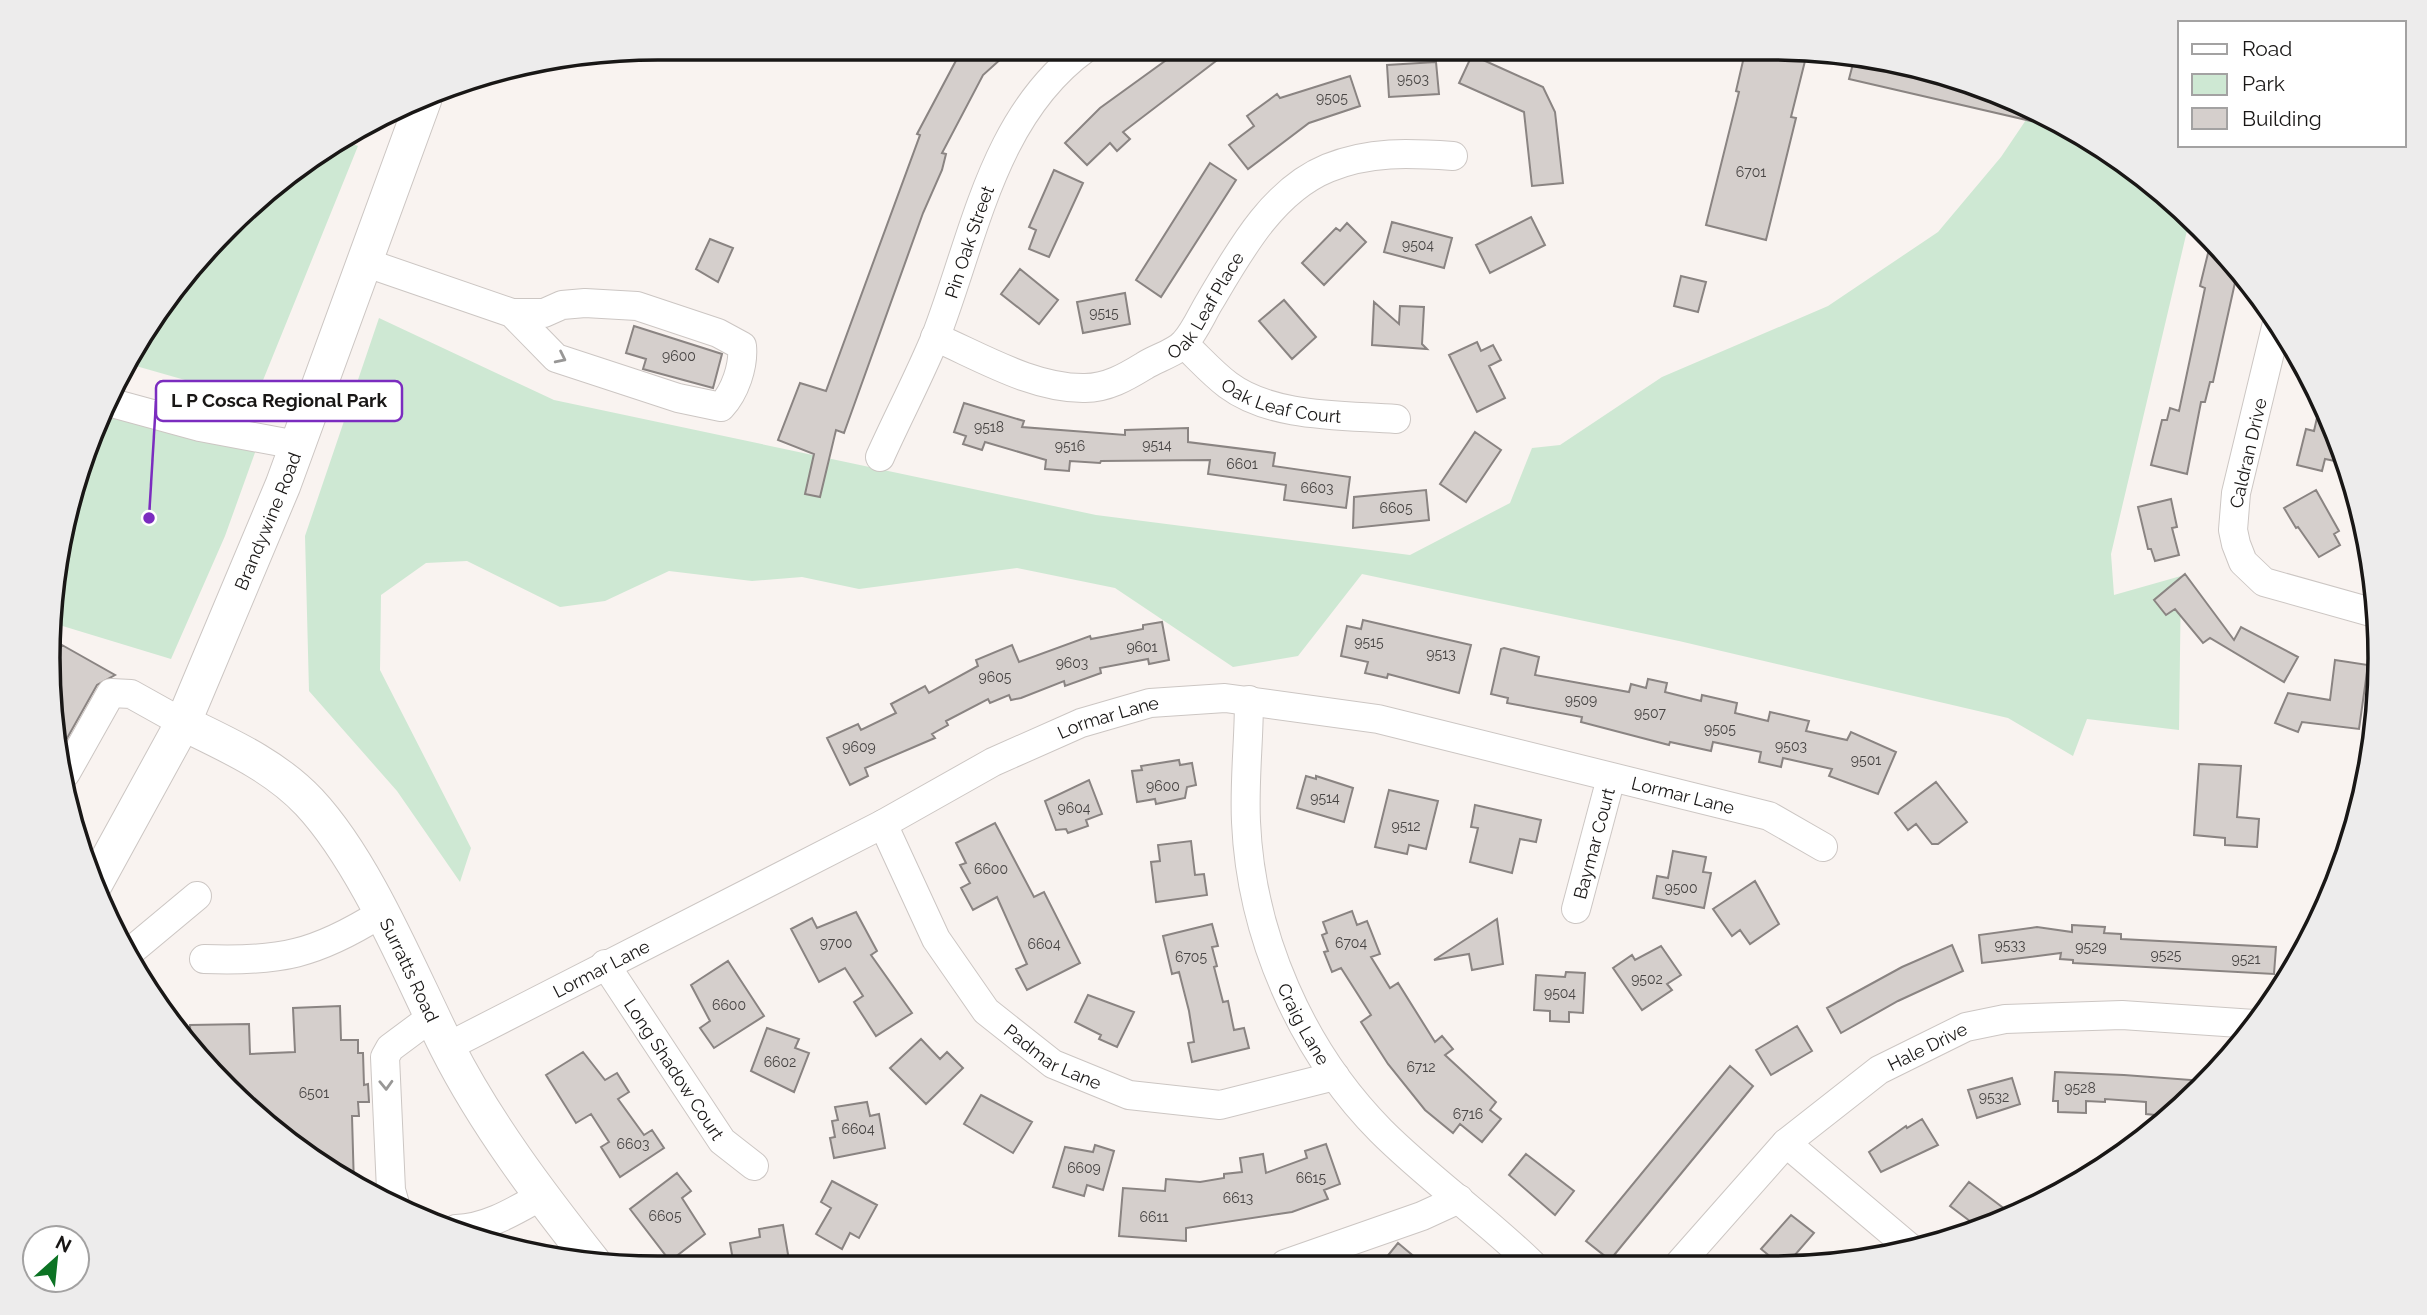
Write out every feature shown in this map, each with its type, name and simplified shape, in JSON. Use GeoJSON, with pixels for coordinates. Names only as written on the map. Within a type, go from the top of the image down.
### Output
{"type":"FeatureCollection","features":[{"type":"Feature","properties":{"kind":"main road","name":"Brandywine Road"},"geometry":{"type":"LineString","coordinates":[[100,874],[183,723],[297,445],[420,109]]}},
{"type":"Feature","properties":{"kind":"main road","name":"Surratts Road"},"geometry":{"type":"LineString","coordinates":[[183,723],[257,759],[309,801],[349,854],[447,1047],[488,1120],[584,1251]]}},
{"type":"Feature","properties":{"kind":"street","name":"Pin Oak Street"},"geometry":{"type":"LineString","coordinates":[[880,457],[935,337],[1010,135],[1026,108],[1054,74],[1071,60]]}},
{"type":"Feature","properties":{"kind":"street","name":"Oak Leaf Place"},"geometry":{"type":"LineString","coordinates":[[935,337],[1040,381],[1086,388],[1124,378],[1184,344],[1227,271],[1262,221],[1287,193],[1325,169],[1366,155],[1402,153],[1453,156]]}},
{"type":"Feature","properties":{"kind":"street"},"geometry":{"type":"LineString","coordinates":[[364,262],[512,313],[544,313],[562,305],[584,303],[637,306],[718,333],[742,346],[743,358],[730,398],[721,407],[678,398],[556,358],[512,313]]}},
{"type":"Feature","properties":{"kind":"street","name":"Caldran Drive"},"geometry":{"type":"LineString","coordinates":[[2274,336],[2236,494],[2233,530],[2236,544],[2243,562],[2264,582],[2365,610]]}},
{"type":"Feature","properties":{"kind":"street","name":"Oak Leaf Court"},"geometry":{"type":"LineString","coordinates":[[1184,344],[1228,385],[1245,395],[1280,407],[1396,419]]}},
{"type":"Feature","properties":{"kind":"street"},"geometry":{"type":"LineString","coordinates":[[116,403],[200,427],[297,445]]}},
{"type":"Feature","properties":{"kind":"street"},"geometry":{"type":"LineString","coordinates":[[70,766],[111,693],[131,694],[183,723]]}},
{"type":"Feature","properties":{"kind":"street","name":"Lormar Lane"},"geometry":{"type":"LineString","coordinates":[[447,1047],[883,824],[993,762],[1081,723],[1150,703],[1226,698],[1378,719],[1769,816],[1823,848]]}},
{"type":"Feature","properties":{"kind":"street","name":"Craig Lane"},"geometry":{"type":"LineString","coordinates":[[1249,700],[1246,823],[1263,933],[1289,995],[1335,1076],[1380,1129],[1437,1183],[1488,1220],[1524,1256]]}},
{"type":"Feature","properties":{"kind":"street","name":"Baymar Court"},"geometry":{"type":"LineString","coordinates":[[1576,909],[1611,778]]}},
{"type":"Feature","properties":{"kind":"street","name":"Padmar Lane"},"geometry":{"type":"LineString","coordinates":[[883,824],[936,939],[986,1011],[1053,1064],[1129,1095],[1220,1105],[1335,1076]]}},
{"type":"Feature","properties":{"kind":"street"},"geometry":{"type":"LineString","coordinates":[[135,947],[197,896]]}},
{"type":"Feature","properties":{"kind":"street"},"geometry":{"type":"LineString","coordinates":[[204,959],[242,961],[314,950],[339,940],[380,914]]}},
{"type":"Feature","properties":{"kind":"street","name":"Long Shadow Court"},"geometry":{"type":"LineString","coordinates":[[605,964],[722,1141],[754,1166]]}},
{"type":"Feature","properties":{"kind":"street","name":"Hale Drive"},"geometry":{"type":"LineString","coordinates":[[1686,1256],[1786,1143],[1879,1070],[1966,1027],[2005,1019],[2122,1015],[2243,1023]]}},
{"type":"Feature","properties":{"kind":"street"},"geometry":{"type":"LineString","coordinates":[[392,1194],[385,1057],[390,1048],[433,1016]]}},
{"type":"Feature","properties":{"kind":"street"},"geometry":{"type":"LineString","coordinates":[[1786,1143],[1901,1240]]}},
{"type":"Feature","properties":{"kind":"street"},"geometry":{"type":"LineString","coordinates":[[475,1227],[503,1217],[543,1195]]}},
{"type":"Feature","properties":{"kind":"street"},"geometry":{"type":"LineString","coordinates":[[1308,1256],[1422,1216],[1459,1199]]}},
{"type":"Feature","properties":{"kind":"green space"},"geometry":{"type":"Polygon","coordinates":[[[2027,118],[2102,160],[2134,183],[2187,230],[2111,554],[2114,595],[2181,576],[2179,730],[2087,719],[2073,756],[2008,718],[1679,641],[1362,574],[1298,656],[1233,667],[1115,588],[1017,568],[859,589],[802,577],[752,581],[669,571],[605,601],[560,607],[467,561],[426,563],[381,595],[380,670],[471,848],[460,882],[397,791],[309,691],[305,536],[379,318],[554,400],[1096,515],[1410,555],[1510,503],[1532,448],[1560,445],[1662,377],[1828,306],[1938,232],[2001,157],[2027,118]]]}},
{"type":"Feature","properties":{"kind":"green space"},"geometry":{"type":"Polygon","coordinates":[[[352,144],[358,146],[255,400],[136,366],[183,293],[235,235],[293,183],[352,144]]]}},
{"type":"Feature","properties":{"kind":"green space"},"geometry":{"type":"Polygon","coordinates":[[[116,405],[257,447],[225,536],[171,659],[61,625],[65,579],[80,503],[91,465],[116,405]]]}},
{"type":"Feature","properties":{"kind":"building"},"geometry":{"type":"Polygon","coordinates":[[[956,60],[1000,60],[983,75],[942,153],[946,154],[942,170],[923,213],[844,433],[836,430],[820,497],[805,494],[814,454],[778,440],[800,383],[826,391],[920,135],[917,134],[956,60]]]}},
{"type":"Feature","properties":{"kind":"building"},"geometry":{"type":"Polygon","coordinates":[[[1166,60],[1217,60],[1123,132],[1130,139],[1117,151],[1110,143],[1087,165],[1065,143],[1100,108],[1166,60]]]}},
{"type":"Feature","properties":{"kind":"building"},"geometry":{"type":"Polygon","coordinates":[[[1470,60],[1483,60],[1543,87],[1555,112],[1563,183],[1532,186],[1524,112],[1459,83],[1470,60]]]}},
{"type":"Feature","properties":{"kind":"building"},"geometry":{"type":"Polygon","coordinates":[[[1743,60],[1805,61],[1791,117],[1796,118],[1766,240],[1706,225],[1739,92],[1736,91],[1743,60]]]}},
{"type":"Feature","properties":{"kind":"building"},"geometry":{"type":"Polygon","coordinates":[[[1436,62],[1439,94],[1389,97],[1387,65],[1436,62]]]}},
{"type":"Feature","properties":{"kind":"building"},"geometry":{"type":"Polygon","coordinates":[[[1852,66],[1886,71],[1962,91],[2031,120],[2031,121],[1849,79],[1852,66]]]}},
{"type":"Feature","properties":{"kind":"building"},"geometry":{"type":"Polygon","coordinates":[[[1350,76],[1360,106],[1309,123],[1248,169],[1229,145],[1254,126],[1247,116],[1277,94],[1280,98],[1350,76]]]}},
{"type":"Feature","properties":{"kind":"building"},"geometry":{"type":"Polygon","coordinates":[[[1210,163],[1236,180],[1161,297],[1136,280],[1210,163]]]}},
{"type":"Feature","properties":{"kind":"building"},"geometry":{"type":"Polygon","coordinates":[[[1054,170],[1083,183],[1049,257],[1029,249],[1036,230],[1029,227],[1054,170]]]}},
{"type":"Feature","properties":{"kind":"building"},"geometry":{"type":"Polygon","coordinates":[[[1531,217],[1545,245],[1490,273],[1476,245],[1531,217]]]}},
{"type":"Feature","properties":{"kind":"building"},"geometry":{"type":"Polygon","coordinates":[[[1392,222],[1452,238],[1444,268],[1384,252],[1392,222]]]}},
{"type":"Feature","properties":{"kind":"building"},"geometry":{"type":"Polygon","coordinates":[[[1347,223],[1366,242],[1324,285],[1302,263],[1336,228],[1340,231],[1347,223]]]}},
{"type":"Feature","properties":{"kind":"building"},"geometry":{"type":"Polygon","coordinates":[[[710,239],[733,248],[718,282],[696,269],[710,239]]]}},
{"type":"Feature","properties":{"kind":"building"},"geometry":{"type":"Polygon","coordinates":[[[2208,252],[2235,282],[2213,382],[2210,382],[2205,402],[2201,402],[2187,474],[2151,465],[2162,420],[2167,420],[2170,408],[2179,411],[2205,288],[2200,286],[2208,252]]]}},
{"type":"Feature","properties":{"kind":"building"},"geometry":{"type":"Polygon","coordinates":[[[1020,269],[1058,300],[1039,324],[1001,294],[1020,269]]]}},
{"type":"Feature","properties":{"kind":"building"},"geometry":{"type":"Polygon","coordinates":[[[1681,276],[1706,282],[1698,312],[1674,306],[1681,276]]]}},
{"type":"Feature","properties":{"kind":"building"},"geometry":{"type":"Polygon","coordinates":[[[1125,293],[1130,324],[1083,333],[1077,302],[1125,293]]]}},
{"type":"Feature","properties":{"kind":"building"},"geometry":{"type":"Polygon","coordinates":[[[1284,300],[1316,337],[1292,359],[1259,321],[1284,300]]]}},
{"type":"Feature","properties":{"kind":"building"},"geometry":{"type":"Polygon","coordinates":[[[1374,302],[1399,324],[1400,306],[1424,307],[1422,344],[1427,349],[1372,345],[1374,302]]]}},
{"type":"Feature","properties":{"kind":"building"},"geometry":{"type":"Polygon","coordinates":[[[634,326],[722,354],[713,388],[643,369],[646,359],[626,353],[634,326]]]}},
{"type":"Feature","properties":{"kind":"building"},"geometry":{"type":"Polygon","coordinates":[[[1477,342],[1481,351],[1493,345],[1501,360],[1489,366],[1505,398],[1477,412],[1449,355],[1477,342]]]}},
{"type":"Feature","properties":{"kind":"building"},"geometry":{"type":"Polygon","coordinates":[[[964,403],[1024,421],[1022,427],[1125,435],[1125,430],[1188,428],[1188,442],[1275,453],[1273,466],[1350,477],[1346,508],[1284,500],[1286,485],[1208,474],[1210,460],[1100,463],[1070,461],[1069,471],[1045,469],[1046,460],[985,442],[982,450],[963,444],[966,436],[954,432],[964,403]]]}},
{"type":"Feature","properties":{"kind":"building"},"geometry":{"type":"Polygon","coordinates":[[[2317,418],[2334,461],[2325,459],[2322,471],[2297,465],[2306,429],[2314,431],[2317,418]]]}},
{"type":"Feature","properties":{"kind":"building"},"geometry":{"type":"Polygon","coordinates":[[[1475,432],[1501,450],[1466,502],[1440,484],[1475,432]]]}},
{"type":"Feature","properties":{"kind":"building"},"geometry":{"type":"Polygon","coordinates":[[[1426,490],[1429,520],[1353,528],[1354,497],[1426,490]]]}},
{"type":"Feature","properties":{"kind":"building"},"geometry":{"type":"Polygon","coordinates":[[[2316,490],[2339,531],[2334,534],[2340,545],[2319,557],[2284,508],[2316,490]]]}},
{"type":"Feature","properties":{"kind":"building"},"geometry":{"type":"Polygon","coordinates":[[[2171,499],[2177,527],[2172,528],[2179,555],[2155,561],[2151,549],[2148,549],[2138,507],[2171,499]]]}},
{"type":"Feature","properties":{"kind":"building"},"geometry":{"type":"Polygon","coordinates":[[[2185,574],[2234,640],[2241,627],[2298,657],[2284,682],[2210,638],[2203,643],[2175,609],[2166,615],[2154,600],[2185,574]]]}},
{"type":"Feature","properties":{"kind":"building"},"geometry":{"type":"Polygon","coordinates":[[[1363,620],[1471,645],[1459,693],[1388,674],[1387,678],[1365,673],[1368,662],[1341,656],[1347,626],[1361,629],[1363,620]]]}},
{"type":"Feature","properties":{"kind":"building"},"geometry":{"type":"Polygon","coordinates":[[[1162,622],[1169,660],[1149,664],[1148,659],[1100,668],[1101,673],[1065,686],[1064,681],[1021,698],[1011,700],[1009,695],[990,703],[988,699],[946,721],[948,725],[932,734],[935,738],[865,768],[868,776],[850,785],[827,738],[858,724],[861,730],[896,713],[891,704],[925,686],[929,693],[978,666],[976,660],[1012,645],[1019,662],[1090,636],[1091,639],[1143,629],[1143,625],[1162,622]]]}},
{"type":"Feature","properties":{"kind":"building"},"geometry":{"type":"Polygon","coordinates":[[[62,645],[115,675],[97,685],[66,741],[61,697],[62,645]]]}},
{"type":"Feature","properties":{"kind":"building"},"geometry":{"type":"Polygon","coordinates":[[[1501,649],[1539,657],[1535,675],[1629,692],[1631,684],[1646,688],[1648,679],[1667,683],[1665,692],[1701,701],[1702,695],[1737,703],[1735,713],[1768,721],[1770,712],[1809,721],[1806,731],[1847,740],[1851,732],[1896,752],[1878,794],[1829,776],[1832,769],[1783,758],[1781,767],[1759,762],[1761,752],[1713,742],[1711,751],[1670,742],[1669,745],[1581,722],[1582,717],[1507,703],[1508,698],[1491,694],[1501,649]]]}},
{"type":"Feature","properties":{"kind":"building"},"geometry":{"type":"Polygon","coordinates":[[[2335,660],[2368,665],[2359,729],[2302,722],[2298,732],[2275,723],[2288,693],[2330,700],[2335,660]]]}},
{"type":"Feature","properties":{"kind":"building"},"geometry":{"type":"Polygon","coordinates":[[[1179,760],[1180,765],[1192,763],[1196,785],[1187,787],[1185,798],[1156,804],[1155,799],[1137,802],[1132,771],[1142,770],[1141,766],[1179,760]]]}},
{"type":"Feature","properties":{"kind":"building"},"geometry":{"type":"Polygon","coordinates":[[[2199,764],[2241,766],[2237,817],[2259,819],[2257,847],[2225,845],[2225,838],[2194,835],[2199,764]]]}},
{"type":"Feature","properties":{"kind":"building"},"geometry":{"type":"Polygon","coordinates":[[[1306,776],[1316,779],[1316,776],[1353,788],[1344,822],[1297,808],[1306,776]]]}},
{"type":"Feature","properties":{"kind":"building"},"geometry":{"type":"Polygon","coordinates":[[[1089,780],[1102,814],[1086,820],[1088,826],[1068,833],[1066,829],[1056,830],[1045,801],[1089,780]]]}},
{"type":"Feature","properties":{"kind":"building"},"geometry":{"type":"Polygon","coordinates":[[[1936,782],[1967,822],[1938,844],[1932,844],[1916,824],[1908,830],[1895,813],[1936,782]]]}},
{"type":"Feature","properties":{"kind":"building"},"geometry":{"type":"Polygon","coordinates":[[[1389,790],[1438,801],[1426,849],[1409,845],[1407,854],[1375,847],[1389,790]]]}},
{"type":"Feature","properties":{"kind":"building"},"geometry":{"type":"Polygon","coordinates":[[[1475,805],[1541,820],[1536,842],[1520,839],[1512,873],[1470,862],[1478,828],[1471,827],[1475,805]]]}},
{"type":"Feature","properties":{"kind":"building"},"geometry":{"type":"Polygon","coordinates":[[[995,823],[1034,897],[1044,892],[1080,963],[1027,990],[1016,969],[1027,964],[997,897],[973,910],[961,888],[970,883],[960,865],[966,863],[956,843],[995,823]]]}},
{"type":"Feature","properties":{"kind":"building"},"geometry":{"type":"Polygon","coordinates":[[[1191,841],[1195,875],[1204,874],[1207,895],[1156,902],[1151,862],[1160,861],[1158,845],[1191,841]]]}},
{"type":"Feature","properties":{"kind":"building"},"geometry":{"type":"Polygon","coordinates":[[[1673,851],[1706,857],[1703,872],[1711,873],[1704,908],[1653,898],[1657,876],[1668,878],[1673,851]]]}},
{"type":"Feature","properties":{"kind":"building"},"geometry":{"type":"Polygon","coordinates":[[[1755,881],[1779,924],[1750,944],[1740,930],[1732,936],[1713,909],[1755,881]]]}},
{"type":"Feature","properties":{"kind":"building"},"geometry":{"type":"Polygon","coordinates":[[[1352,911],[1357,925],[1367,921],[1380,954],[1371,957],[1390,988],[1398,983],[1435,1042],[1442,1036],[1453,1049],[1445,1055],[1496,1102],[1490,1110],[1501,1119],[1482,1142],[1460,1124],[1453,1133],[1425,1110],[1388,1064],[1361,1022],[1371,1015],[1341,968],[1332,972],[1324,952],[1328,951],[1322,935],[1327,933],[1323,922],[1352,911]]]}},
{"type":"Feature","properties":{"kind":"building"},"geometry":{"type":"Polygon","coordinates":[[[856,912],[877,951],[871,955],[912,1013],[876,1036],[854,1002],[863,996],[845,968],[819,982],[791,929],[812,918],[817,928],[856,912]]]}},
{"type":"Feature","properties":{"kind":"building"},"geometry":{"type":"Polygon","coordinates":[[[1497,919],[1503,964],[1472,970],[1469,954],[1434,960],[1497,919]]]}},
{"type":"Feature","properties":{"kind":"building"},"geometry":{"type":"Polygon","coordinates":[[[1212,924],[1218,946],[1212,947],[1217,966],[1214,967],[1223,1002],[1228,1001],[1234,1030],[1244,1028],[1249,1048],[1192,1062],[1188,1043],[1194,1042],[1189,1011],[1179,972],[1172,974],[1163,936],[1212,924]]]}},
{"type":"Feature","properties":{"kind":"building"},"geometry":{"type":"Polygon","coordinates":[[[2072,925],[2105,927],[2104,933],[2121,934],[2121,939],[2276,947],[2274,974],[2073,963],[2073,960],[2060,959],[2061,953],[1982,963],[1979,935],[2037,927],[2072,932],[2072,925]]]}},
{"type":"Feature","properties":{"kind":"building"},"geometry":{"type":"Polygon","coordinates":[[[1952,945],[1963,971],[1898,1001],[1841,1033],[1827,1008],[1902,967],[1952,945]]]}},
{"type":"Feature","properties":{"kind":"building"},"geometry":{"type":"Polygon","coordinates":[[[1661,946],[1681,975],[1667,984],[1672,990],[1642,1010],[1613,968],[1632,955],[1635,960],[1661,946]]]}},
{"type":"Feature","properties":{"kind":"building"},"geometry":{"type":"Polygon","coordinates":[[[728,961],[764,1016],[714,1048],[700,1028],[710,1021],[691,985],[728,961]]]}},
{"type":"Feature","properties":{"kind":"building"},"geometry":{"type":"Polygon","coordinates":[[[1566,972],[1585,973],[1583,1013],[1569,1012],[1569,1022],[1550,1021],[1550,1011],[1534,1010],[1536,975],[1565,977],[1566,972]]]}},
{"type":"Feature","properties":{"kind":"building"},"geometry":{"type":"Polygon","coordinates":[[[1088,995],[1134,1012],[1117,1047],[1099,1039],[1101,1035],[1075,1022],[1088,995]]]}},
{"type":"Feature","properties":{"kind":"building"},"geometry":{"type":"Polygon","coordinates":[[[340,1006],[341,1040],[358,1040],[358,1053],[363,1053],[364,1085],[368,1084],[369,1102],[358,1102],[359,1116],[352,1116],[354,1172],[293,1132],[263,1107],[190,1031],[190,1025],[249,1024],[250,1054],[295,1052],[293,1008],[340,1006]]]}},
{"type":"Feature","properties":{"kind":"building"},"geometry":{"type":"Polygon","coordinates":[[[1797,1026],[1812,1051],[1771,1075],[1756,1050],[1797,1026]]]}},
{"type":"Feature","properties":{"kind":"building"},"geometry":{"type":"Polygon","coordinates":[[[767,1028],[799,1039],[795,1048],[809,1053],[794,1092],[751,1071],[767,1028]]]}},
{"type":"Feature","properties":{"kind":"building"},"geometry":{"type":"Polygon","coordinates":[[[921,1039],[940,1059],[947,1052],[963,1068],[926,1104],[890,1068],[921,1039]]]}},
{"type":"Feature","properties":{"kind":"building"},"geometry":{"type":"Polygon","coordinates":[[[583,1052],[605,1080],[617,1073],[629,1092],[618,1099],[644,1135],[652,1130],[664,1148],[620,1177],[601,1147],[609,1142],[591,1114],[576,1123],[546,1075],[583,1052]]]}},
{"type":"Feature","properties":{"kind":"building"},"geometry":{"type":"Polygon","coordinates":[[[1730,1066],[1753,1086],[1613,1256],[1605,1256],[1586,1241],[1730,1066]]]}},
{"type":"Feature","properties":{"kind":"building"},"geometry":{"type":"Polygon","coordinates":[[[2055,1072],[2192,1080],[2155,1115],[2146,1114],[2146,1102],[2105,1099],[2105,1102],[2086,1101],[2086,1113],[2058,1112],[2058,1101],[2053,1101],[2055,1072]]]}},
{"type":"Feature","properties":{"kind":"building"},"geometry":{"type":"Polygon","coordinates":[[[2012,1078],[2020,1104],[1977,1118],[1968,1090],[2012,1078]]]}},
{"type":"Feature","properties":{"kind":"building"},"geometry":{"type":"Polygon","coordinates":[[[981,1095],[1032,1122],[1013,1153],[964,1124],[981,1095]]]}},
{"type":"Feature","properties":{"kind":"building"},"geometry":{"type":"Polygon","coordinates":[[[867,1102],[870,1116],[879,1114],[885,1148],[834,1158],[830,1138],[835,1137],[832,1121],[838,1120],[835,1107],[867,1102]]]}},
{"type":"Feature","properties":{"kind":"building"},"geometry":{"type":"Polygon","coordinates":[[[1922,1119],[1938,1145],[1881,1172],[1869,1152],[1906,1126],[1907,1128],[1922,1119]]]}},
{"type":"Feature","properties":{"kind":"building"},"geometry":{"type":"Polygon","coordinates":[[[1326,1144],[1340,1184],[1324,1190],[1328,1199],[1292,1212],[1186,1228],[1186,1241],[1119,1236],[1123,1188],[1165,1191],[1166,1179],[1200,1182],[1224,1178],[1224,1174],[1242,1172],[1240,1158],[1263,1154],[1266,1173],[1307,1158],[1305,1151],[1326,1144]]]}},
{"type":"Feature","properties":{"kind":"building"},"geometry":{"type":"Polygon","coordinates":[[[1095,1145],[1114,1151],[1103,1190],[1087,1185],[1084,1196],[1053,1187],[1065,1147],[1093,1152],[1095,1145]]]}},
{"type":"Feature","properties":{"kind":"building"},"geometry":{"type":"Polygon","coordinates":[[[1526,1154],[1574,1191],[1555,1215],[1509,1175],[1526,1154]]]}},
{"type":"Feature","properties":{"kind":"building"},"geometry":{"type":"Polygon","coordinates":[[[677,1173],[691,1191],[682,1198],[705,1234],[676,1256],[666,1256],[630,1209],[677,1173]]]}},
{"type":"Feature","properties":{"kind":"building"},"geometry":{"type":"Polygon","coordinates":[[[832,1181],[877,1205],[859,1238],[850,1233],[842,1249],[816,1234],[831,1208],[821,1202],[832,1181]]]}},
{"type":"Feature","properties":{"kind":"building"},"geometry":{"type":"Polygon","coordinates":[[[1969,1182],[2003,1208],[1970,1221],[1950,1206],[1969,1182]]]}},
{"type":"Feature","properties":{"kind":"building"},"geometry":{"type":"Polygon","coordinates":[[[1791,1215],[1814,1233],[1795,1255],[1770,1256],[1761,1249],[1791,1215]]]}},
{"type":"Feature","properties":{"kind":"building"},"geometry":{"type":"Polygon","coordinates":[[[783,1225],[788,1256],[732,1256],[730,1243],[760,1237],[759,1229],[783,1225]]]}},
{"type":"Feature","properties":{"kind":"building"},"geometry":{"type":"Polygon","coordinates":[[[1398,1243],[1413,1256],[1387,1256],[1398,1243]]]}},
{"type":"Feature","properties":{"kind":"place","name":"L P Cosca Regional Park"},"geometry":{"type":"Point","coordinates":[149,518]}}]}
